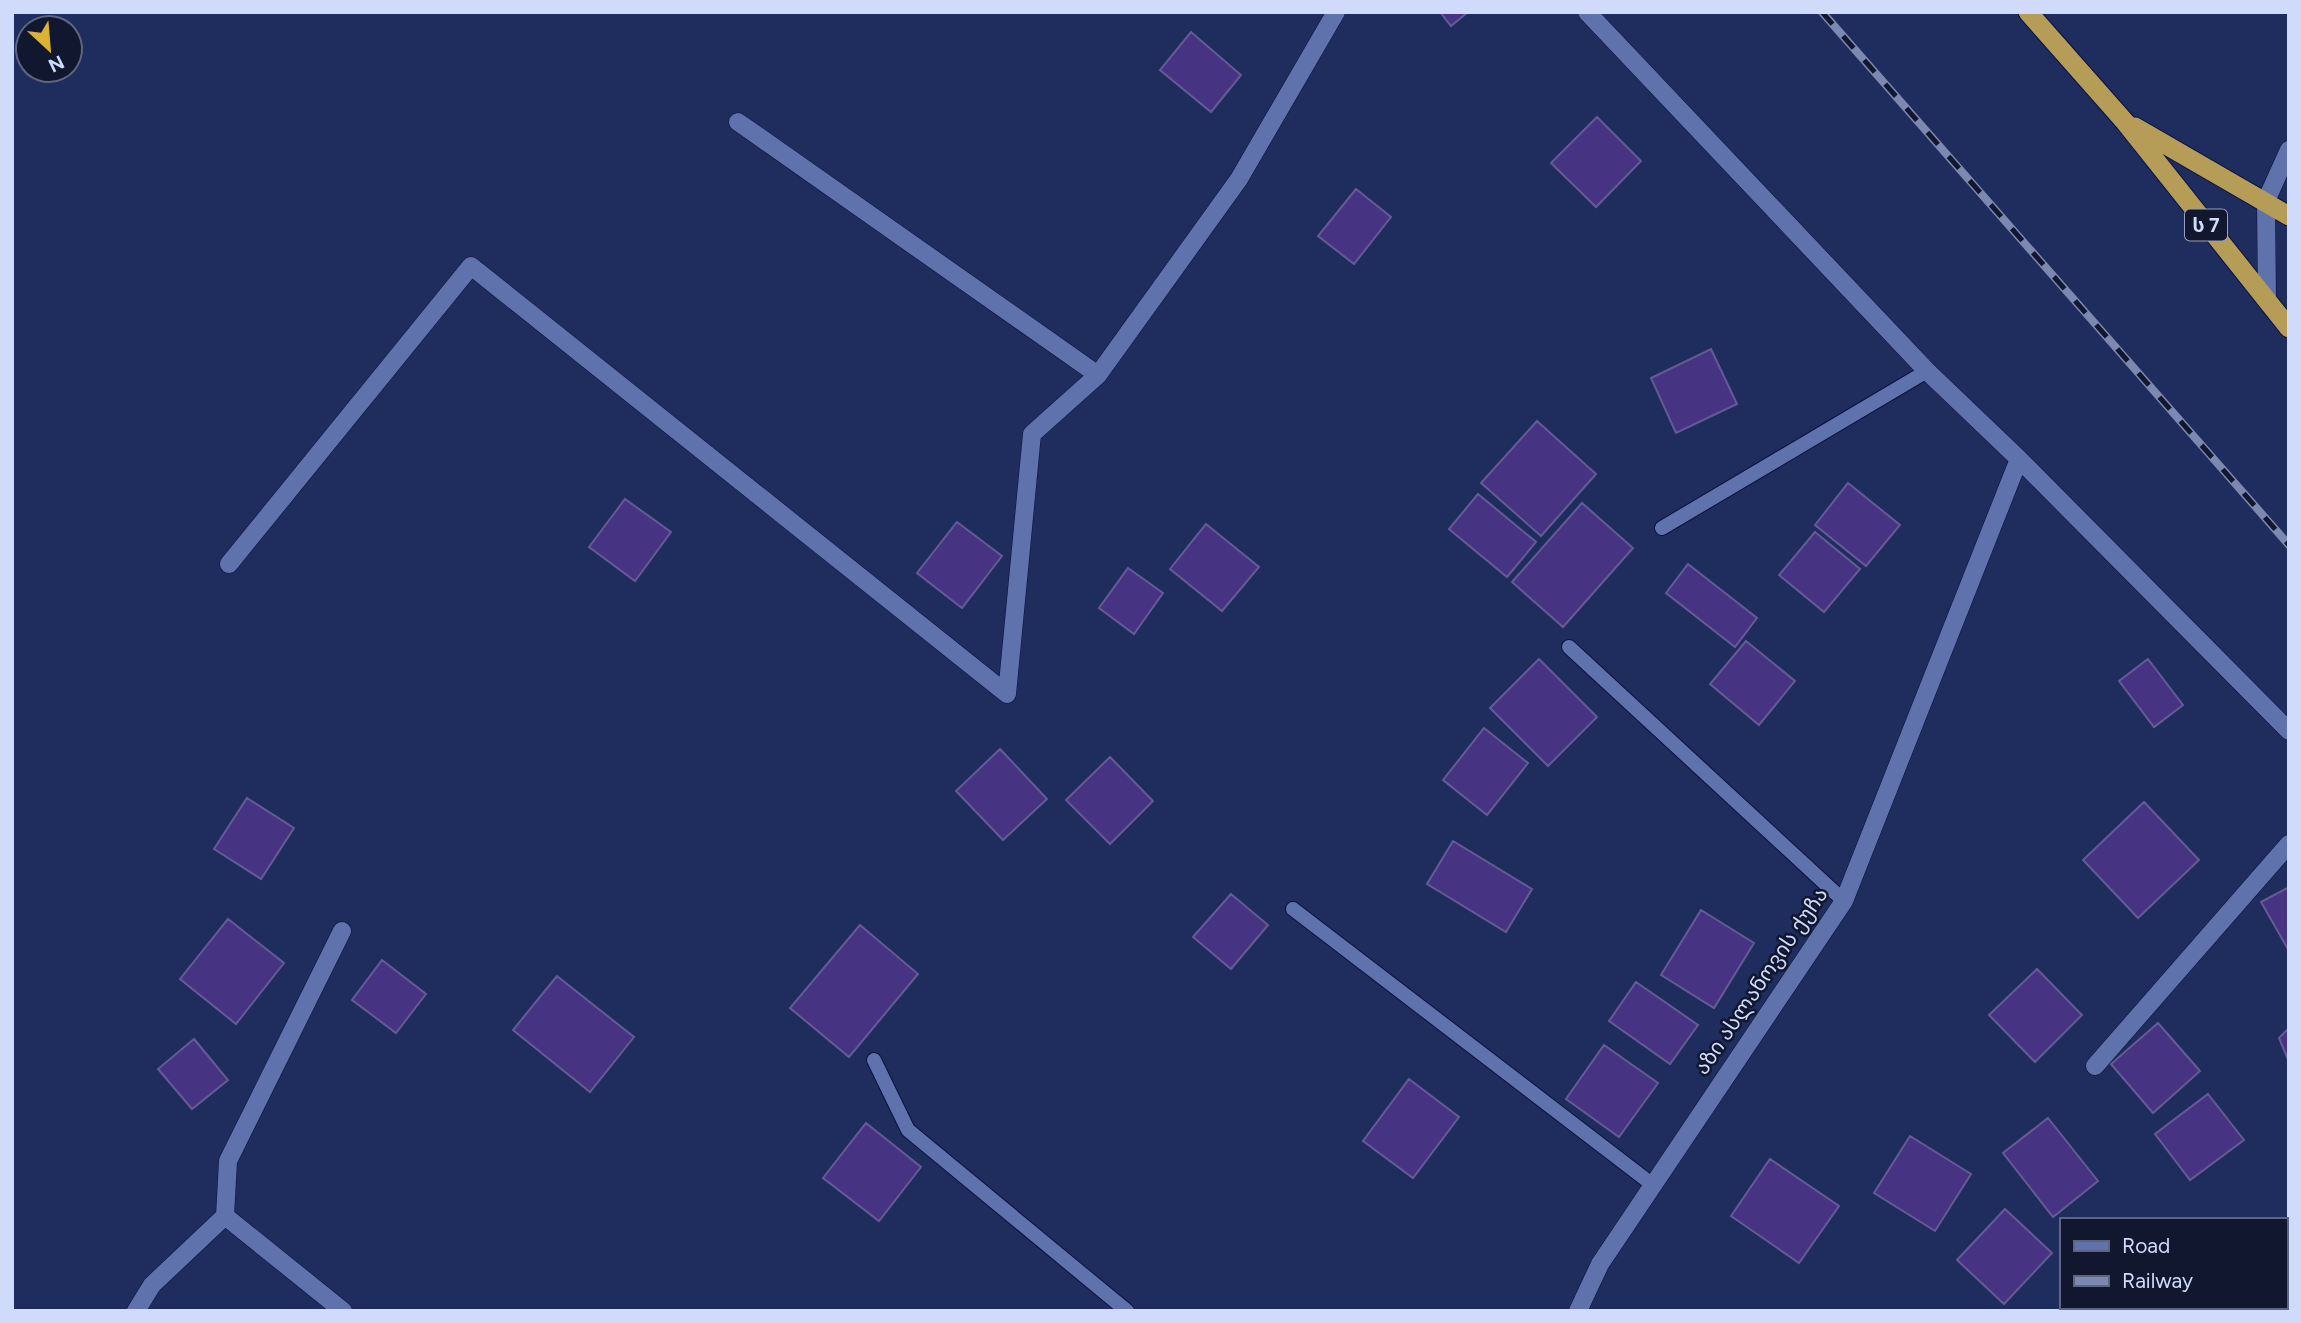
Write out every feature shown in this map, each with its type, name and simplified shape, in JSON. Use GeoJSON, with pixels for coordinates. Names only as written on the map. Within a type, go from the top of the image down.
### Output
{"type":"FeatureCollection","features":[{"type":"Feature","properties":{"kind":"highway","name":"ს 7"},"geometry":{"type":"LineString","coordinates":[[2028,12],[2124,122],[2289,328]]}},
{"type":"Feature","properties":{"kind":"highway","name":"ს 7"},"geometry":{"type":"LineString","coordinates":[[2124,122],[2289,216]]}},
{"type":"Feature","properties":{"kind":"street"},"geometry":{"type":"LineString","coordinates":[[229,564],[471,266],[1007,694],[1032,434],[1098,375],[1239,179],[1336,12]]}},
{"type":"Feature","properties":{"kind":"street"},"geometry":{"type":"LineString","coordinates":[[1587,12],[1927,371],[2019,459],[2289,731]]}},
{"type":"Feature","properties":{"kind":"street"},"geometry":{"type":"LineString","coordinates":[[738,122],[1098,375]]}},
{"type":"Feature","properties":{"kind":"street"},"geometry":{"type":"LineString","coordinates":[[2267,301],[2266,201],[2289,150]]}},
{"type":"Feature","properties":{"kind":"street","name":"აზი ასლანოვის ქუჩა"},"geometry":{"type":"LineString","coordinates":[[1577,1311],[1600,1264],[1844,901],[2019,459]]}},
{"type":"Feature","properties":{"kind":"street"},"geometry":{"type":"LineString","coordinates":[[2095,1066],[2289,844]]}},
{"type":"Feature","properties":{"kind":"street"},"geometry":{"type":"LineString","coordinates":[[136,1311],[152,1284],[225,1216],[228,1161],[342,931]]}},
{"type":"Feature","properties":{"kind":"street"},"geometry":{"type":"LineString","coordinates":[[225,1216],[343,1311]]}},
{"type":"Feature","properties":{"kind":"lane"},"geometry":{"type":"LineString","coordinates":[[1662,528],[1927,371]]}},
{"type":"Feature","properties":{"kind":"lane"},"geometry":{"type":"LineString","coordinates":[[1569,647],[1844,901]]}},
{"type":"Feature","properties":{"kind":"lane"},"geometry":{"type":"LineString","coordinates":[[1293,909],[1653,1185]]}},
{"type":"Feature","properties":{"kind":"lane"},"geometry":{"type":"LineString","coordinates":[[874,1060],[908,1130],[1127,1311]]}},
{"type":"Feature","properties":{"kind":"building"},"geometry":{"type":"Polygon","coordinates":[[[1440,12],[1468,12],[1451,26],[1440,12]]]}},
{"type":"Feature","properties":{"kind":"building"},"geometry":{"type":"Polygon","coordinates":[[[1191,32],[1241,75],[1211,112],[1160,70],[1191,32]]]}},
{"type":"Feature","properties":{"kind":"building"},"geometry":{"type":"Polygon","coordinates":[[[1597,117],[1641,161],[1596,207],[1551,163],[1597,117]]]}},
{"type":"Feature","properties":{"kind":"building"},"geometry":{"type":"Polygon","coordinates":[[[1356,189],[1391,217],[1354,264],[1318,236],[1356,189]]]}},
{"type":"Feature","properties":{"kind":"building"},"geometry":{"type":"Polygon","coordinates":[[[1711,349],[1737,404],[1676,433],[1651,378],[1711,349]]]}},
{"type":"Feature","properties":{"kind":"building"},"geometry":{"type":"Polygon","coordinates":[[[1537,421],[1596,474],[1541,536],[1481,483],[1537,421]]]}},
{"type":"Feature","properties":{"kind":"building"},"geometry":{"type":"Polygon","coordinates":[[[1848,483],[1900,525],[1866,566],[1815,525],[1848,483]]]}},
{"type":"Feature","properties":{"kind":"building"},"geometry":{"type":"Polygon","coordinates":[[[1478,494],[1536,542],[1507,577],[1449,529],[1478,494]]]}},
{"type":"Feature","properties":{"kind":"building"},"geometry":{"type":"Polygon","coordinates":[[[625,499],[671,532],[635,581],[589,547],[625,499]]]}},
{"type":"Feature","properties":{"kind":"building"},"geometry":{"type":"Polygon","coordinates":[[[1582,503],[1633,548],[1563,627],[1512,582],[1582,503]]]}},
{"type":"Feature","properties":{"kind":"building"},"geometry":{"type":"Polygon","coordinates":[[[957,522],[1002,556],[962,608],[917,573],[957,522]]]}},
{"type":"Feature","properties":{"kind":"building"},"geometry":{"type":"Polygon","coordinates":[[[1206,524],[1259,567],[1222,611],[1170,569],[1206,524]]]}},
{"type":"Feature","properties":{"kind":"building"},"geometry":{"type":"Polygon","coordinates":[[[1815,532],[1860,569],[1824,612],[1779,575],[1815,532]]]}},
{"type":"Feature","properties":{"kind":"building"},"geometry":{"type":"Polygon","coordinates":[[[1688,564],[1757,618],[1735,647],[1666,593],[1688,564]]]}},
{"type":"Feature","properties":{"kind":"building"},"geometry":{"type":"Polygon","coordinates":[[[1128,568],[1163,593],[1134,634],[1099,608],[1128,568]]]}},
{"type":"Feature","properties":{"kind":"building"},"geometry":{"type":"Polygon","coordinates":[[[1746,641],[1795,681],[1759,725],[1710,684],[1746,641]]]}},
{"type":"Feature","properties":{"kind":"building"},"geometry":{"type":"Polygon","coordinates":[[[1539,659],[1597,717],[1548,766],[1490,708],[1539,659]]]}},
{"type":"Feature","properties":{"kind":"building"},"geometry":{"type":"Polygon","coordinates":[[[2148,659],[2183,705],[2154,727],[2119,681],[2148,659]]]}},
{"type":"Feature","properties":{"kind":"building"},"geometry":{"type":"Polygon","coordinates":[[[1484,728],[1528,763],[1487,815],[1443,780],[1484,728]]]}},
{"type":"Feature","properties":{"kind":"building"},"geometry":{"type":"Polygon","coordinates":[[[1000,749],[1047,799],[1003,840],[956,791],[1000,749]]]}},
{"type":"Feature","properties":{"kind":"building"},"geometry":{"type":"Polygon","coordinates":[[[1110,757],[1153,801],[1110,844],[1066,800],[1110,757]]]}},
{"type":"Feature","properties":{"kind":"building"},"geometry":{"type":"Polygon","coordinates":[[[247,798],[294,828],[261,879],[214,849],[247,798]]]}},
{"type":"Feature","properties":{"kind":"building"},"geometry":{"type":"Polygon","coordinates":[[[2144,802],[2199,860],[2138,918],[2083,860],[2144,802]]]}},
{"type":"Feature","properties":{"kind":"building"},"geometry":{"type":"Polygon","coordinates":[[[1453,841],[1532,889],[1506,932],[1427,884],[1453,841]]]}},
{"type":"Feature","properties":{"kind":"building"},"geometry":{"type":"Polygon","coordinates":[[[2289,887],[2289,951],[2261,902],[2289,887]]]}},
{"type":"Feature","properties":{"kind":"building"},"geometry":{"type":"Polygon","coordinates":[[[1231,894],[1268,925],[1231,969],[1193,937],[1231,894]]]}},
{"type":"Feature","properties":{"kind":"building"},"geometry":{"type":"Polygon","coordinates":[[[1701,910],[1754,943],[1714,1008],[1661,975],[1701,910]]]}},
{"type":"Feature","properties":{"kind":"building"},"geometry":{"type":"Polygon","coordinates":[[[228,919],[284,963],[236,1024],[180,979],[228,919]]]}},
{"type":"Feature","properties":{"kind":"building"},"geometry":{"type":"Polygon","coordinates":[[[860,925],[918,974],[849,1057],[790,1008],[860,925]]]}},
{"type":"Feature","properties":{"kind":"building"},"geometry":{"type":"Polygon","coordinates":[[[382,960],[426,994],[396,1033],[352,1000],[382,960]]]}},
{"type":"Feature","properties":{"kind":"building"},"geometry":{"type":"Polygon","coordinates":[[[2037,969],[2082,1015],[2035,1062],[1989,1015],[2037,969]]]}},
{"type":"Feature","properties":{"kind":"building"},"geometry":{"type":"Polygon","coordinates":[[[557,976],[634,1037],[590,1092],[513,1030],[557,976]]]}},
{"type":"Feature","properties":{"kind":"building"},"geometry":{"type":"Polygon","coordinates":[[[1636,982],[1698,1025],[1670,1064],[1609,1021],[1636,982]]]}},
{"type":"Feature","properties":{"kind":"building"},"geometry":{"type":"Polygon","coordinates":[[[2158,1023],[2200,1071],[2153,1113],[2111,1064],[2158,1023]]]}},
{"type":"Feature","properties":{"kind":"building"},"geometry":{"type":"Polygon","coordinates":[[[2289,1028],[2289,1062],[2279,1038],[2289,1028]]]}},
{"type":"Feature","properties":{"kind":"building"},"geometry":{"type":"Polygon","coordinates":[[[194,1039],[228,1080],[192,1109],[158,1069],[194,1039]]]}},
{"type":"Feature","properties":{"kind":"building"},"geometry":{"type":"Polygon","coordinates":[[[1604,1045],[1658,1083],[1619,1137],[1566,1099],[1604,1045]]]}},
{"type":"Feature","properties":{"kind":"building"},"geometry":{"type":"Polygon","coordinates":[[[1409,1079],[1459,1117],[1413,1178],[1363,1141],[1409,1079]]]}},
{"type":"Feature","properties":{"kind":"building"},"geometry":{"type":"Polygon","coordinates":[[[2208,1094],[2244,1140],[2190,1180],[2155,1134],[2208,1094]]]}},
{"type":"Feature","properties":{"kind":"building"},"geometry":{"type":"Polygon","coordinates":[[[2048,1118],[2098,1181],[2053,1217],[2003,1153],[2048,1118]]]}},
{"type":"Feature","properties":{"kind":"building"},"geometry":{"type":"Polygon","coordinates":[[[866,1123],[921,1167],[879,1221],[823,1178],[866,1123]]]}},
{"type":"Feature","properties":{"kind":"building"},"geometry":{"type":"Polygon","coordinates":[[[1910,1136],[1971,1174],[1935,1231],[1874,1193],[1910,1136]]]}},
{"type":"Feature","properties":{"kind":"building"},"geometry":{"type":"Polygon","coordinates":[[[1770,1159],[1839,1206],[1799,1263],[1731,1216],[1770,1159]]]}},
{"type":"Feature","properties":{"kind":"building"},"geometry":{"type":"Polygon","coordinates":[[[2005,1209],[2052,1253],[2004,1304],[1957,1260],[2005,1209]]]}},
{"type":"Feature","properties":{"kind":"building"},"geometry":{"type":"Polygon","coordinates":[[[2289,1254],[2289,1296],[2287,1293],[2289,1254]]]}},
{"type":"Feature","properties":{"kind":"railway"},"geometry":{"type":"LineString","coordinates":[[1822,12],[2289,545]]}}]}
